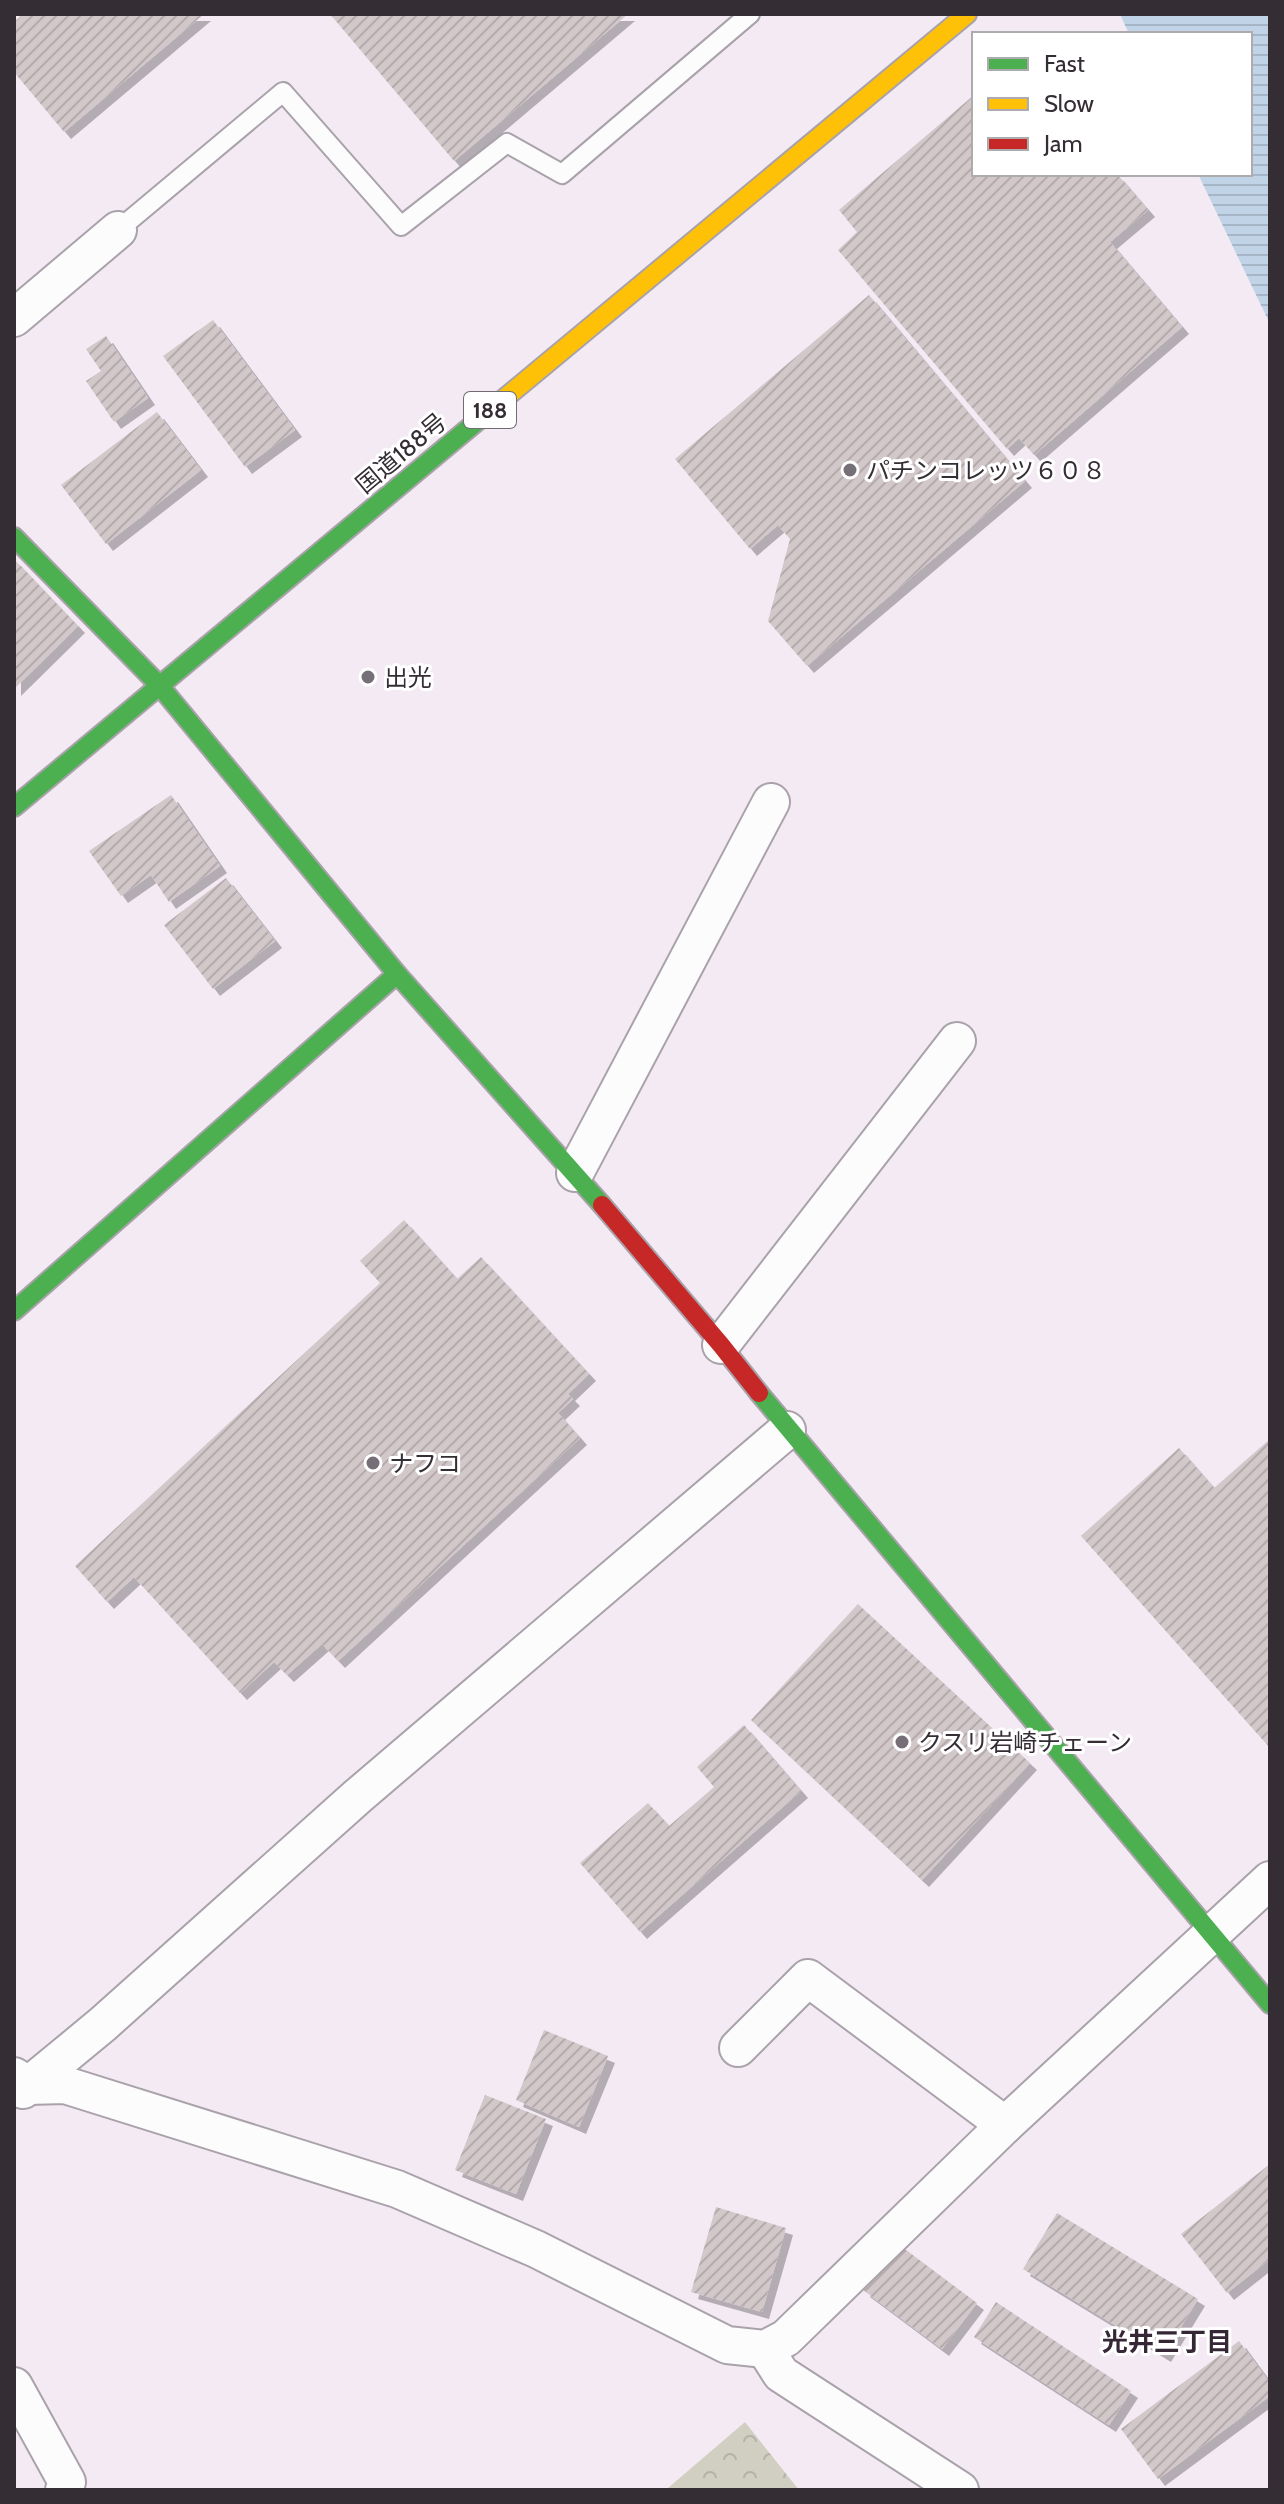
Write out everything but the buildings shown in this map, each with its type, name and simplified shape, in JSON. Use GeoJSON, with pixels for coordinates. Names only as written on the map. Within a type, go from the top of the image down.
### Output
{"type":"FeatureCollection","features":[{"type":"Feature","properties":{"kind":"main road","name":"国道188号"},"geometry":{"type":"LineString","coordinates":[[14,807],[967,14]]}},
{"type":"Feature","properties":{"kind":"main road"},"geometry":{"type":"LineString","coordinates":[[14,537],[159,685],[397,974],[575,1173],[721,1345],[787,1430],[1270,2004]]}},
{"type":"Feature","properties":{"kind":"main road"},"geometry":{"type":"LineString","coordinates":[[14,1311],[397,974]]}},
{"type":"Feature","properties":{"kind":"street"},"geometry":{"type":"LineString","coordinates":[[14,318],[118,230]]}},
{"type":"Feature","properties":{"kind":"street"},"geometry":{"type":"LineString","coordinates":[[575,1173],[771,802]]}},
{"type":"Feature","properties":{"kind":"street"},"geometry":{"type":"LineString","coordinates":[[721,1345],[957,1041]]}},
{"type":"Feature","properties":{"kind":"street"},"geometry":{"type":"LineString","coordinates":[[19,2088],[103,2024],[358,1796],[787,1430]]}},
{"type":"Feature","properties":{"kind":"street"},"geometry":{"type":"LineString","coordinates":[[19,2088],[65,2085],[397,2189],[536,2249],[727,2345],[765,2349],[786,2338],[1005,2125],[1270,1880]]}},
{"type":"Feature","properties":{"kind":"street"},"geometry":{"type":"LineString","coordinates":[[738,2048],[808,1978],[1005,2125]]}},
{"type":"Feature","properties":{"kind":"street"},"geometry":{"type":"LineString","coordinates":[[765,2349],[781,2374],[960,2490]]}},
{"type":"Feature","properties":{"kind":"street"},"geometry":{"type":"LineString","coordinates":[[14,2386],[67,2482],[64,2490]]}},
{"type":"Feature","properties":{"kind":"lane"},"geometry":{"type":"LineString","coordinates":[[118,230],[283,92],[401,226],[507,143],[562,174],[750,14]]}},
{"type":"Feature","properties":{"kind":"green space"},"geometry":{"type":"Polygon","coordinates":[[[745,2422],[799,2490],[668,2490],[668,2488],[745,2422]]]}},
{"type":"Feature","properties":{"kind":"water"},"geometry":{"type":"Polygon","coordinates":[[[1120,14],[1270,14],[1270,324],[1199,176],[1252,176],[1252,32],[1128,32],[1120,14]]]}},
{"type":"Feature","properties":{"kind":"traffic: fast"},"geometry":{"type":"LineString","coordinates":[[14,807],[487,413]]}},
{"type":"Feature","properties":{"kind":"traffic: fast"},"geometry":{"type":"LineString","coordinates":[[14,537],[159,685],[397,974],[602,1205]]}},
{"type":"Feature","properties":{"kind":"traffic: fast"},"geometry":{"type":"LineString","coordinates":[[14,1311],[397,974]]}},
{"type":"Feature","properties":{"kind":"traffic: fast"},"geometry":{"type":"LineString","coordinates":[[759,1393],[1270,2004]]}},
{"type":"Feature","properties":{"kind":"traffic: slow"},"geometry":{"type":"LineString","coordinates":[[487,413],[967,14]]}},
{"type":"Feature","properties":{"kind":"traffic: jam"},"geometry":{"type":"LineString","coordinates":[[602,1205],[759,1393]]}},
{"type":"Feature","properties":{"kind":"place","name":"パチンコレッツ６０８"},"geometry":{"type":"Point","coordinates":[850,470]}},
{"type":"Feature","properties":{"kind":"place","name":"出光"},"geometry":{"type":"Point","coordinates":[368,677]}},
{"type":"Feature","properties":{"kind":"place","name":"ナフコ"},"geometry":{"type":"Point","coordinates":[373,1463]}},
{"type":"Feature","properties":{"kind":"place","name":"クスリ岩崎チェーン"},"geometry":{"type":"Point","coordinates":[902,1742]}},
{"type":"Feature","properties":{"kind":"district","name":"光井三丁目"},"geometry":{"type":"Point","coordinates":[1167,2342]}}]}
